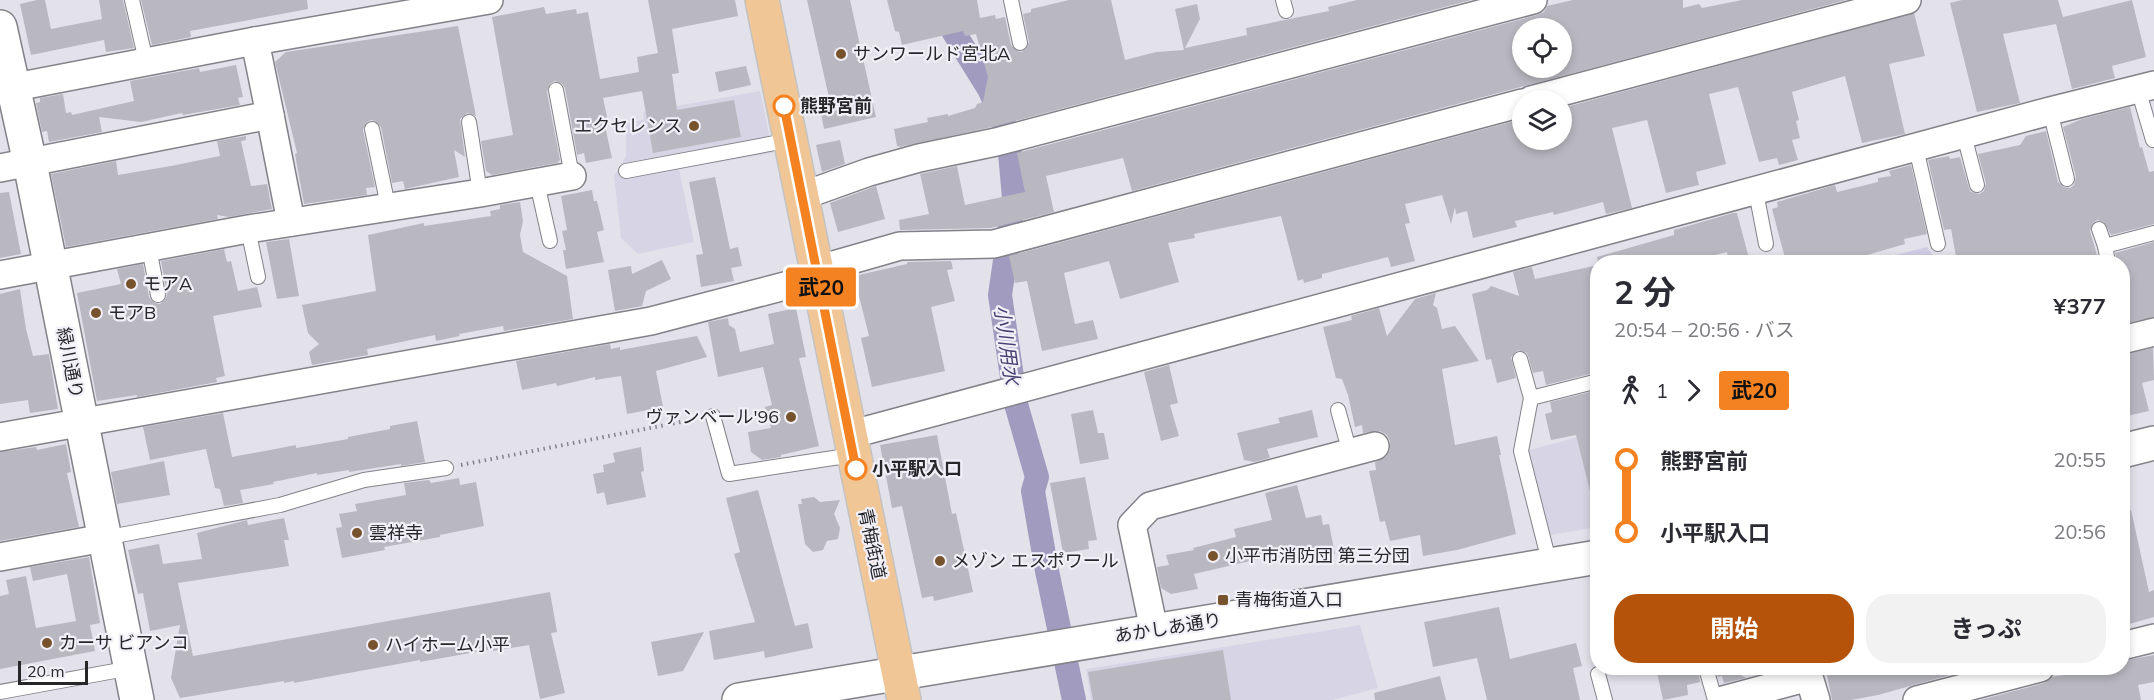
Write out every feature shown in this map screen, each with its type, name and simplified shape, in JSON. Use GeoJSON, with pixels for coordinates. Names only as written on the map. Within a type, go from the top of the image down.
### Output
{"type":"FeatureCollection","features":[{"type":"Feature","properties":{"kind":"main road","name":"青梅街道"},"geometry":{"type":"LineString","coordinates":[[762,0],[901,687]]}},
{"type":"Feature","properties":{"kind":"street"},"geometry":{"type":"LineString","coordinates":[[6,88],[255,41],[394,8],[489,0]]}},
{"type":"Feature","properties":{"kind":"street"},"geometry":{"type":"LineString","coordinates":[[802,196],[869,172],[919,158],[996,142],[1533,0]]}},
{"type":"Feature","properties":{"kind":"street"},"geometry":{"type":"LineString","coordinates":[[1569,90],[1907,0]]}},
{"type":"Feature","properties":{"kind":"street","name":"緑川通り"},"geometry":{"type":"LineString","coordinates":[[0,27],[15,165],[50,266],[137,700]]}},
{"type":"Feature","properties":{"kind":"street"},"geometry":{"type":"LineString","coordinates":[[255,41],[291,222]]}},
{"type":"Feature","properties":{"kind":"street"},"geometry":{"type":"LineString","coordinates":[[851,445],[1017,391],[2146,87]]}},
{"type":"Feature","properties":{"kind":"street"},"geometry":{"type":"LineString","coordinates":[[0,437],[651,321],[818,274],[900,246],[1003,242],[1512,106]]}},
{"type":"Feature","properties":{"kind":"street"},"geometry":{"type":"LineString","coordinates":[[15,165],[270,115]]}},
{"type":"Feature","properties":{"kind":"street"},"geometry":{"type":"LineString","coordinates":[[0,275],[248,229],[480,193],[572,176]]}},
{"type":"Feature","properties":{"kind":"street"},"geometry":{"type":"LineString","coordinates":[[2130,338],[2154,332]]}},
{"type":"Feature","properties":{"kind":"street"},"geometry":{"type":"LineString","coordinates":[[2130,449],[2154,443]]}},
{"type":"Feature","properties":{"kind":"street"},"geometry":{"type":"LineString","coordinates":[[1154,630],[1132,525],[1150,506],[1363,449]]}},
{"type":"Feature","properties":{"kind":"street"},"geometry":{"type":"LineString","coordinates":[[0,557],[104,538]]}},
{"type":"Feature","properties":{"kind":"street","name":"あかしあ通り"},"geometry":{"type":"LineString","coordinates":[[739,700],[901,687],[1064,646],[1590,558]]}},
{"type":"Feature","properties":{"kind":"street"},"geometry":{"type":"LineString","coordinates":[[2130,644],[2154,638]]}},
{"type":"Feature","properties":{"kind":"street"},"geometry":{"type":"LineString","coordinates":[[1917,700],[1957,678],[1982,675]]}},
{"type":"Feature","properties":{"kind":"street"},"geometry":{"type":"LineString","coordinates":[[1723,700],[1810,682]]}},
{"type":"Feature","properties":{"kind":"lane"},"geometry":{"type":"LineString","coordinates":[[132,0],[146,61]]}},
{"type":"Feature","properties":{"kind":"lane"},"geometry":{"type":"LineString","coordinates":[[1011,0],[1020,43]]}},
{"type":"Feature","properties":{"kind":"lane"},"geometry":{"type":"LineString","coordinates":[[2146,87],[2152,140]]}},
{"type":"Feature","properties":{"kind":"lane"},"geometry":{"type":"LineString","coordinates":[[556,90],[572,176]]}},
{"type":"Feature","properties":{"kind":"lane"},"geometry":{"type":"LineString","coordinates":[[2050,111],[2067,179]]}},
{"type":"Feature","properties":{"kind":"lane"},"geometry":{"type":"LineString","coordinates":[[469,122],[480,193]]}},
{"type":"Feature","properties":{"kind":"lane"},"geometry":{"type":"LineString","coordinates":[[372,129],[388,206]]}},
{"type":"Feature","properties":{"kind":"lane"},"geometry":{"type":"LineString","coordinates":[[1964,135],[1977,185]]}},
{"type":"Feature","properties":{"kind":"lane"},"geometry":{"type":"LineString","coordinates":[[626,171],[791,140]]}},
{"type":"Feature","properties":{"kind":"lane"},"geometry":{"type":"LineString","coordinates":[[1916,148],[1938,244]]}},
{"type":"Feature","properties":{"kind":"lane"},"geometry":{"type":"LineString","coordinates":[[537,183],[550,241]]}},
{"type":"Feature","properties":{"kind":"lane"},"geometry":{"type":"LineString","coordinates":[[1756,192],[1766,244]]}},
{"type":"Feature","properties":{"kind":"lane"},"geometry":{"type":"LineString","coordinates":[[248,229],[258,277]]}},
{"type":"Feature","properties":{"kind":"lane"},"geometry":{"type":"LineString","coordinates":[[2098,229],[2107,255]]}},
{"type":"Feature","properties":{"kind":"lane"},"geometry":{"type":"LineString","coordinates":[[2105,246],[2154,233]]}},
{"type":"Feature","properties":{"kind":"lane"},"geometry":{"type":"LineString","coordinates":[[149,248],[158,295]]}},
{"type":"Feature","properties":{"kind":"lane"},"geometry":{"type":"LineString","coordinates":[[1520,359],[1532,398],[1521,451],[1550,565]]}},
{"type":"Feature","properties":{"kind":"lane"},"geometry":{"type":"LineString","coordinates":[[1532,398],[1590,383]]}},
{"type":"Feature","properties":{"kind":"lane"},"geometry":{"type":"LineString","coordinates":[[1338,410],[1363,449]]}},
{"type":"Feature","properties":{"kind":"lane"},"geometry":{"type":"LineString","coordinates":[[713,416],[729,474],[851,445]]}},
{"type":"Feature","properties":{"kind":"lane"},"geometry":{"type":"LineString","coordinates":[[104,538],[280,505],[364,480],[446,468]]}},
{"type":"Feature","properties":{"kind":"lane"},"geometry":{"type":"LineString","coordinates":[[0,692],[131,668]]}},
{"type":"Feature","properties":{"kind":"lane"},"geometry":{"type":"LineString","coordinates":[[1598,675],[1605,700]]}},
{"type":"Feature","properties":{"kind":"lane"},"geometry":{"type":"LineString","coordinates":[[1708,675],[1715,700]]}},
{"type":"Feature","properties":{"kind":"path"},"geometry":{"type":"LineString","coordinates":[[446,468],[713,416]]}},
{"type":"Feature","properties":{"kind":"shaded area"},"geometry":{"type":"Polygon","coordinates":[[[760,91],[773,153],[679,169],[694,242],[638,254],[621,238],[614,176],[626,156],[626,124],[644,119],[643,112],[760,91]]]}},
{"type":"Feature","properties":{"kind":"shaded area"},"geometry":{"type":"Polygon","coordinates":[[[1927,247],[1932,255],[1896,255],[1927,247]]]}},
{"type":"Feature","properties":{"kind":"shaded area"},"geometry":{"type":"Polygon","coordinates":[[[1590,434],[1590,528],[1550,535],[1529,450],[1590,434]]]}},
{"type":"Feature","properties":{"kind":"shaded area"},"geometry":{"type":"Polygon","coordinates":[[[1360,625],[1378,688],[1333,700],[1091,700],[1086,669],[1360,625]]]}},
{"type":"Feature","properties":{"kind":"building"},"geometry":{"type":"Polygon","coordinates":[[[45,0],[51,29],[102,19],[99,0],[123,0],[134,48],[106,52],[104,40],[31,55],[20,4],[45,0]]]}},
{"type":"Feature","properties":{"kind":"building"},"geometry":{"type":"Polygon","coordinates":[[[141,0],[307,0],[308,9],[190,31],[191,37],[152,45],[141,0]]]}},
{"type":"Feature","properties":{"kind":"building"},"geometry":{"type":"Polygon","coordinates":[[[648,0],[735,0],[738,16],[672,29],[679,73],[672,74],[677,110],[734,100],[741,137],[653,153],[642,91],[603,98],[609,126],[605,126],[612,158],[586,163],[584,153],[577,155],[565,88],[555,81],[550,84],[547,92],[560,160],[557,163],[492,175],[486,171],[481,141],[513,135],[492,17],[544,7],[546,14],[576,9],[577,14],[588,12],[600,79],[639,72],[637,57],[658,53],[648,0]]]}},
{"type":"Feature","properties":{"kind":"building","name":"サンワールド宮北A"},"geometry":{"type":"Polygon","coordinates":[[[807,0],[850,0],[876,117],[824,129],[819,104],[830,102],[807,0]]]}},
{"type":"Feature","properties":{"kind":"building"},"geometry":{"type":"Polygon","coordinates":[[[887,0],[977,0],[980,18],[995,15],[996,19],[1005,17],[1011,45],[1021,52],[1026,49],[1029,42],[1023,14],[1031,12],[1031,9],[1069,0],[1111,0],[1125,60],[1156,52],[1184,50],[1175,9],[1197,4],[1200,19],[1185,48],[1247,35],[1246,28],[1329,11],[1328,7],[1357,0],[1471,0],[992,127],[900,147],[897,146],[894,129],[928,122],[927,118],[948,114],[948,116],[975,108],[977,104],[983,102],[988,77],[976,34],[965,36],[963,31],[902,45],[899,32],[895,31],[887,0]]]}},
{"type":"Feature","properties":{"kind":"building"},"geometry":{"type":"Polygon","coordinates":[[[1573,0],[1683,0],[1683,8],[1699,4],[1702,8],[1742,0],[1846,0],[1572,73],[1572,18],[1526,18],[1544,12],[1547,6],[1573,0]]]}},
{"type":"Feature","properties":{"kind":"building"},"geometry":{"type":"Polygon","coordinates":[[[1962,0],[2058,0],[2063,17],[2132,0],[2146,57],[2112,66],[2115,78],[2072,89],[2056,24],[2003,34],[2020,103],[1977,112],[1950,3],[1962,0]]]}},
{"type":"Feature","properties":{"kind":"building"},"geometry":{"type":"Polygon","coordinates":[[[1914,13],[1925,56],[1889,64],[1905,134],[1862,143],[1845,76],[1792,92],[1799,120],[1796,121],[1800,138],[1792,140],[1798,160],[1779,165],[1777,158],[1759,162],[1738,87],[1709,94],[1726,164],[1696,172],[1699,185],[1666,193],[1647,120],[1612,128],[1632,208],[1606,214],[1603,202],[1554,215],[1553,212],[1515,221],[1517,227],[1473,238],[1467,211],[1456,214],[1455,207],[1451,224],[1442,195],[1405,204],[1410,223],[1405,224],[1415,261],[1391,267],[1388,257],[1322,274],[1322,278],[1304,283],[1303,279],[1298,281],[1281,216],[1194,234],[1195,238],[1168,243],[1179,282],[1120,299],[1109,261],[1064,273],[1075,324],[1093,320],[1098,339],[1042,351],[1027,281],[1015,283],[1009,256],[1512,122],[1512,150],[1572,150],[1572,105],[1914,13]]]}},
{"type":"Feature","properties":{"kind":"building"},"geometry":{"type":"Polygon","coordinates":[[[1512,22],[1512,78],[1554,78],[1132,191],[1123,158],[1046,176],[1054,212],[991,228],[900,230],[899,220],[929,214],[920,174],[957,166],[965,205],[1025,192],[1017,153],[1512,22]]]}},
{"type":"Feature","properties":{"kind":"building"},"geometry":{"type":"Polygon","coordinates":[[[458,26],[476,116],[467,113],[460,119],[465,157],[454,150],[459,177],[405,189],[403,181],[392,183],[381,127],[371,120],[366,123],[363,130],[375,187],[366,188],[367,195],[304,204],[295,154],[297,153],[275,62],[286,52],[458,26]]]}},
{"type":"Feature","properties":{"kind":"building"},"geometry":{"type":"Polygon","coordinates":[[[236,65],[243,97],[238,98],[240,105],[183,115],[182,113],[141,122],[99,117],[102,132],[49,142],[47,131],[42,132],[36,103],[40,102],[40,98],[63,94],[66,113],[71,112],[72,115],[134,101],[130,81],[199,68],[200,72],[236,65]]]}},
{"type":"Feature","properties":{"kind":"building"},"geometry":{"type":"Polygon","coordinates":[[[746,66],[751,85],[719,92],[715,72],[746,66]]]}},
{"type":"Feature","properties":{"kind":"building"},"geometry":{"type":"Polygon","coordinates":[[[2130,107],[2140,148],[2142,147],[2149,172],[2154,171],[2154,224],[2111,235],[2104,222],[2097,220],[2090,231],[2097,255],[1956,255],[1951,229],[1944,230],[1928,160],[1949,156],[1950,159],[1960,157],[1971,192],[1979,194],[1984,191],[1986,183],[1978,154],[2020,145],[2026,136],[2046,131],[2058,182],[2070,188],[2074,185],[2076,177],[2063,127],[2082,119],[2130,107]]]}},
{"type":"Feature","properties":{"kind":"building"},"geometry":{"type":"Polygon","coordinates":[[[246,136],[246,140],[241,141],[251,186],[267,184],[272,209],[229,217],[217,215],[218,219],[66,247],[51,174],[116,161],[118,175],[171,166],[220,156],[217,141],[246,136]]]}},
{"type":"Feature","properties":{"kind":"building"},"geometry":{"type":"Polygon","coordinates":[[[840,140],[845,164],[822,172],[816,145],[840,140]]]}},
{"type":"Feature","properties":{"kind":"building"},"geometry":{"type":"Polygon","coordinates":[[[1911,165],[1927,234],[1904,239],[1905,244],[1867,255],[1784,255],[1772,209],[1778,207],[1777,202],[1835,185],[1837,192],[1878,182],[1878,178],[1891,176],[1889,171],[1911,165]]]}},
{"type":"Feature","properties":{"kind":"building"},"geometry":{"type":"Polygon","coordinates":[[[715,177],[730,249],[738,247],[742,266],[731,268],[734,281],[701,287],[696,255],[703,254],[689,182],[715,177]]]}},
{"type":"Feature","properties":{"kind":"building"},"geometry":{"type":"Polygon","coordinates":[[[876,186],[885,219],[838,232],[830,203],[876,186]]]}},
{"type":"Feature","properties":{"kind":"building"},"geometry":{"type":"Polygon","coordinates":[[[592,190],[604,230],[597,232],[604,262],[566,269],[563,250],[566,250],[562,231],[567,230],[561,196],[592,190]]]}},
{"type":"Feature","properties":{"kind":"building"},"geometry":{"type":"Polygon","coordinates":[[[9,192],[21,254],[0,258],[0,193],[9,192]]]}},
{"type":"Feature","properties":{"kind":"building"},"geometry":{"type":"Polygon","coordinates":[[[520,202],[523,221],[520,235],[523,252],[567,276],[573,319],[504,331],[503,326],[459,334],[460,336],[436,341],[435,335],[367,349],[368,355],[312,365],[309,352],[319,344],[308,333],[302,305],[376,291],[368,235],[424,223],[424,226],[491,216],[490,211],[500,209],[500,205],[520,202]]]}},
{"type":"Feature","properties":{"kind":"building"},"geometry":{"type":"Polygon","coordinates":[[[1737,213],[1748,255],[1728,255],[1727,252],[1715,255],[1604,255],[1674,235],[1674,230],[1737,213]]]}},
{"type":"Feature","properties":{"kind":"building"},"geometry":{"type":"Polygon","coordinates":[[[289,239],[299,296],[277,299],[266,242],[289,239]]]}},
{"type":"Feature","properties":{"kind":"building"},"geometry":{"type":"Polygon","coordinates":[[[2154,242],[2154,317],[2130,322],[2130,255],[2115,255],[2115,253],[2154,242]]]}},
{"type":"Feature","properties":{"kind":"building"},"geometry":{"type":"Polygon","coordinates":[[[224,249],[227,262],[231,261],[238,291],[257,287],[262,307],[213,316],[225,376],[216,378],[217,382],[137,397],[137,395],[97,401],[77,293],[121,284],[117,269],[143,264],[149,297],[155,303],[160,304],[167,294],[161,261],[224,249]]]}},
{"type":"Feature","properties":{"kind":"building"},"geometry":{"type":"Polygon","coordinates":[[[662,260],[671,279],[646,291],[642,306],[615,311],[608,270],[631,266],[632,274],[662,260]]]}},
{"type":"Feature","properties":{"kind":"building"},"geometry":{"type":"Polygon","coordinates":[[[951,261],[953,269],[947,270],[955,301],[931,307],[945,371],[872,387],[861,338],[869,336],[854,276],[907,264],[907,262],[951,261]]]}},
{"type":"Feature","properties":{"kind":"building"},"geometry":{"type":"Polygon","coordinates":[[[1532,267],[1535,279],[1590,267],[1590,374],[1546,385],[1543,371],[1533,373],[1527,353],[1518,350],[1511,357],[1516,378],[1497,383],[1491,359],[1486,360],[1472,294],[1487,290],[1491,286],[1519,296],[1513,272],[1532,267]]]}},
{"type":"Feature","properties":{"kind":"building"},"geometry":{"type":"Polygon","coordinates":[[[20,289],[33,356],[49,354],[58,409],[30,413],[28,400],[0,404],[0,294],[20,289]]]}},
{"type":"Feature","properties":{"kind":"building"},"geometry":{"type":"Polygon","coordinates":[[[1436,293],[1433,305],[1437,308],[1442,329],[1455,326],[1479,361],[1442,369],[1455,445],[1497,436],[1516,534],[1457,550],[1423,556],[1420,535],[1390,541],[1385,521],[1380,522],[1369,471],[1376,470],[1375,462],[1386,457],[1390,450],[1390,441],[1387,435],[1380,431],[1363,433],[1362,425],[1355,427],[1342,379],[1336,378],[1323,327],[1352,320],[1351,316],[1379,308],[1387,336],[1415,299],[1436,293]]]}},
{"type":"Feature","properties":{"kind":"building"},"geometry":{"type":"Polygon","coordinates":[[[796,308],[806,357],[799,358],[819,446],[762,460],[751,452],[748,432],[771,428],[765,407],[772,405],[763,367],[718,377],[708,322],[728,318],[729,325],[735,329],[740,352],[774,344],[768,314],[796,308]]]}},
{"type":"Feature","properties":{"kind":"building"},"geometry":{"type":"Polygon","coordinates":[[[697,336],[707,357],[656,371],[663,407],[627,414],[621,376],[595,380],[595,377],[557,386],[556,383],[522,390],[516,361],[610,344],[611,349],[620,347],[620,350],[697,336]]]}},
{"type":"Feature","properties":{"kind":"building"},"geometry":{"type":"Polygon","coordinates":[[[2153,348],[2154,380],[2142,383],[2149,411],[2130,415],[2130,353],[2153,348]]]}},
{"type":"Feature","properties":{"kind":"building"},"geometry":{"type":"Polygon","coordinates":[[[1169,365],[1178,403],[1170,405],[1179,436],[1161,441],[1144,372],[1169,365]]]}},
{"type":"Feature","properties":{"kind":"building"},"geometry":{"type":"Polygon","coordinates":[[[1590,392],[1590,491],[1576,435],[1551,440],[1545,414],[1552,412],[1550,402],[1590,392]]]}},
{"type":"Feature","properties":{"kind":"building"},"geometry":{"type":"Polygon","coordinates":[[[1093,410],[1098,433],[1104,433],[1109,459],[1080,464],[1071,414],[1093,410]]]}},
{"type":"Feature","properties":{"kind":"building"},"geometry":{"type":"Polygon","coordinates":[[[1312,410],[1318,437],[1267,449],[1270,458],[1254,462],[1244,460],[1237,433],[1280,423],[1278,418],[1312,410]]]}},
{"type":"Feature","properties":{"kind":"building"},"geometry":{"type":"Polygon","coordinates":[[[223,413],[232,457],[296,445],[296,448],[348,439],[348,437],[390,429],[390,426],[417,421],[425,462],[349,472],[349,470],[317,475],[317,473],[273,482],[274,484],[240,490],[243,503],[224,506],[220,489],[215,488],[206,449],[150,460],[143,427],[223,413]]]}},
{"type":"Feature","properties":{"kind":"building"},"geometry":{"type":"Polygon","coordinates":[[[937,435],[952,514],[956,513],[973,592],[934,601],[933,596],[922,598],[902,506],[892,508],[880,445],[937,435]]]}},
{"type":"Feature","properties":{"kind":"building"},"geometry":{"type":"Polygon","coordinates":[[[66,444],[71,472],[67,473],[79,527],[0,541],[0,452],[36,447],[37,450],[66,444]]]}},
{"type":"Feature","properties":{"kind":"building"},"geometry":{"type":"Polygon","coordinates":[[[641,447],[644,471],[641,472],[646,497],[607,505],[604,492],[597,494],[593,474],[604,472],[603,465],[615,462],[613,453],[641,447]]]}},
{"type":"Feature","properties":{"kind":"building"},"geometry":{"type":"Polygon","coordinates":[[[164,461],[170,495],[117,504],[111,472],[164,461]]]}},
{"type":"Feature","properties":{"kind":"building"},"geometry":{"type":"Polygon","coordinates":[[[1085,477],[1097,540],[1088,541],[1089,549],[1063,553],[1050,483],[1085,477]]]}},
{"type":"Feature","properties":{"kind":"building"},"geometry":{"type":"Polygon","coordinates":[[[459,478],[460,485],[476,482],[484,526],[342,558],[336,528],[342,527],[339,514],[357,511],[355,504],[406,495],[404,483],[429,480],[431,483],[459,478]]]}},
{"type":"Feature","properties":{"kind":"building"},"geometry":{"type":"Polygon","coordinates":[[[1297,485],[1306,518],[1321,515],[1323,525],[1329,524],[1335,554],[1300,560],[1298,550],[1194,574],[1198,589],[1171,594],[1161,588],[1157,567],[1169,565],[1166,555],[1194,550],[1193,548],[1236,537],[1234,529],[1272,520],[1265,493],[1297,485]]]}},
{"type":"Feature","properties":{"kind":"building"},"geometry":{"type":"Polygon","coordinates":[[[758,490],[795,626],[808,623],[813,648],[765,658],[764,651],[714,660],[709,631],[755,622],[734,554],[740,552],[726,498],[758,490]]]}},
{"type":"Feature","properties":{"kind":"building"},"geometry":{"type":"Polygon","coordinates":[[[814,497],[820,502],[840,500],[834,514],[840,528],[838,539],[827,541],[823,550],[813,552],[805,544],[798,504],[802,504],[801,499],[814,497]]]}},
{"type":"Feature","properties":{"kind":"building"},"geometry":{"type":"Polygon","coordinates":[[[2130,510],[2149,592],[2154,590],[2154,617],[2130,624],[2130,510]]]}},
{"type":"Feature","properties":{"kind":"building","name":"ハイホーム小平"},"geometry":{"type":"Polygon","coordinates":[[[284,518],[289,540],[284,540],[289,566],[178,583],[193,656],[550,592],[557,632],[551,633],[565,693],[540,699],[529,645],[420,662],[420,660],[294,683],[294,681],[284,683],[284,681],[180,698],[171,678],[180,625],[150,631],[143,593],[138,594],[128,550],[159,544],[163,564],[202,559],[197,533],[247,520],[248,525],[284,518]]]}},
{"type":"Feature","properties":{"kind":"building"},"geometry":{"type":"Polygon","coordinates":[[[89,557],[100,623],[90,625],[95,651],[0,669],[0,596],[9,594],[6,580],[26,576],[36,628],[76,621],[67,574],[33,581],[30,567],[89,557]]]}},
{"type":"Feature","properties":{"kind":"building"},"geometry":{"type":"Polygon","coordinates":[[[1499,607],[1510,659],[1576,643],[1582,666],[1573,668],[1580,700],[1487,700],[1477,658],[1433,667],[1424,622],[1499,607]]]}},
{"type":"Feature","properties":{"kind":"building"},"geometry":{"type":"Polygon","coordinates":[[[704,632],[683,671],[658,676],[651,642],[704,632]]]}},
{"type":"Feature","properties":{"kind":"building"},"geometry":{"type":"Polygon","coordinates":[[[1223,650],[1231,700],[1093,700],[1088,672],[1223,650]]]}},
{"type":"Feature","properties":{"kind":"building"},"geometry":{"type":"Polygon","coordinates":[[[2154,655],[2154,682],[2138,685],[2141,700],[1980,700],[2044,683],[2052,677],[2130,675],[2130,660],[2154,655]]]}},
{"type":"Feature","properties":{"kind":"building"},"geometry":{"type":"Polygon","coordinates":[[[1658,675],[1698,675],[1700,682],[1687,685],[1688,695],[1663,700],[1658,675]]]}},
{"type":"Feature","properties":{"kind":"building"},"geometry":{"type":"Polygon","coordinates":[[[1717,675],[1741,675],[1746,678],[1724,683],[1722,676],[1718,677],[1717,675]]]}},
{"type":"Feature","properties":{"kind":"building"},"geometry":{"type":"Polygon","coordinates":[[[1827,675],[1950,675],[1878,695],[1851,700],[1832,700],[1827,675]]]}},
{"type":"Feature","properties":{"kind":"building"},"geometry":{"type":"Polygon","coordinates":[[[1440,676],[1446,700],[1375,700],[1374,693],[1440,676]]]}},
{"type":"Feature","properties":{"kind":"waterway","name":"小川用水"},"geometry":{"type":"LineString","coordinates":[[942,0],[953,31],[989,89],[1003,119],[1010,153],[1014,198],[1000,295],[1016,404],[1037,477],[1033,491],[1074,700]]}},
{"type":"Feature","properties":{"kind":"bus line","name":"武20"},"geometry":{"type":"LineString","coordinates":[[784,106],[856,469]]}},
{"type":"Feature","properties":{"kind":"place","name":"サンワールド宮北A"},"geometry":{"type":"Point","coordinates":[841,54]}},
{"type":"Feature","properties":{"kind":"place","name":"熊野宮前"},"geometry":{"type":"Point","coordinates":[784,106]}},
{"type":"Feature","properties":{"kind":"place","name":"エクセレンス"},"geometry":{"type":"Point","coordinates":[694,126]}},
{"type":"Feature","properties":{"kind":"place","name":"モアA"},"geometry":{"type":"Point","coordinates":[131,284]}},
{"type":"Feature","properties":{"kind":"place","name":"モアB"},"geometry":{"type":"Point","coordinates":[96,313]}},
{"type":"Feature","properties":{"kind":"place","name":"ヴァンベール'96"},"geometry":{"type":"Point","coordinates":[791,417]}},
{"type":"Feature","properties":{"kind":"place","name":"小平駅入口"},"geometry":{"type":"Point","coordinates":[856,469]}},
{"type":"Feature","properties":{"kind":"place","name":"雲祥寺"},"geometry":{"type":"Point","coordinates":[357,533]}},
{"type":"Feature","properties":{"kind":"place","name":"小平市消防団 第三分団"},"geometry":{"type":"Point","coordinates":[1213,556]}},
{"type":"Feature","properties":{"kind":"place","name":"メゾン エスポワール"},"geometry":{"type":"Point","coordinates":[940,561]}},
{"type":"Feature","properties":{"kind":"place","name":"青梅街道入口"},"geometry":{"type":"Point","coordinates":[1223,600]}},
{"type":"Feature","properties":{"kind":"place","name":"カーサ ビアンコ"},"geometry":{"type":"Point","coordinates":[47,643]}},
{"type":"Feature","properties":{"kind":"place","name":"ハイホーム小平"},"geometry":{"type":"Point","coordinates":[373,645]}}]}
